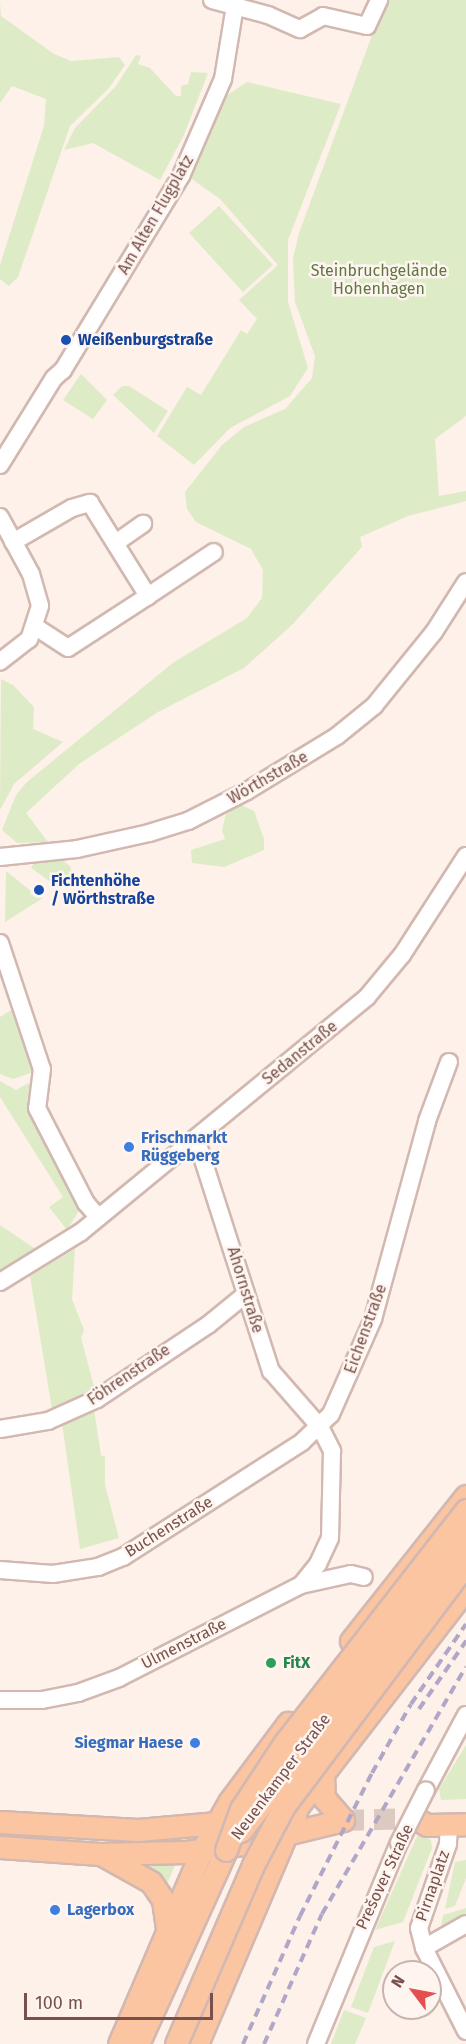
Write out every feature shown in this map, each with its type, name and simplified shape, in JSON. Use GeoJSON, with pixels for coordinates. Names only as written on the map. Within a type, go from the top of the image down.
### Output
{"type":"FeatureCollection","features":[{"type":"Feature","properties":{"kind":"main road"},"geometry":{"type":"LineString","coordinates":[[119,2044],[202,1850],[218,1821],[271,1744],[466,1496]]}},
{"type":"Feature","properties":{"kind":"main road"},"geometry":{"type":"LineString","coordinates":[[226,1850],[241,1809],[283,1745],[466,1510]]}},
{"type":"Feature","properties":{"kind":"main road","name":"Neuenkamper Straße"},"geometry":{"type":"LineString","coordinates":[[138,2044],[226,1850],[466,1536]]}},
{"type":"Feature","properties":{"kind":"main road","name":"Neuenkamper Straße"},"geometry":{"type":"LineString","coordinates":[[176,2044],[253,1864],[284,1806],[466,1564]]}},
{"type":"Feature","properties":{"kind":"main road"},"geometry":{"type":"LineString","coordinates":[[197,2044],[289,1825],[323,1773],[466,1589]]}},
{"type":"Feature","properties":{"kind":"main road"},"geometry":{"type":"LineString","coordinates":[[0,1822],[138,1830],[218,1821],[289,1825],[343,1820],[324,1798],[323,1773]]}},
{"type":"Feature","properties":{"kind":"main road"},"geometry":{"type":"LineString","coordinates":[[458,1824],[427,1825],[414,1818],[428,1812],[466,1809]]}},
{"type":"Feature","properties":{"kind":"main road"},"geometry":{"type":"LineString","coordinates":[[0,1846],[100,1854],[202,1850],[289,1825]]}},
{"type":"Feature","properties":{"kind":"main road"},"geometry":{"type":"LineString","coordinates":[[100,1854],[142,1874],[156,1888],[165,1910],[167,1931]]}},
{"type":"Feature","properties":{"kind":"street"},"geometry":{"type":"LineString","coordinates":[[212,0],[236,2],[300,29],[323,16],[367,26],[379,0]]}},
{"type":"Feature","properties":{"kind":"street","name":"Am Alten Flugplatz"},"geometry":{"type":"LineString","coordinates":[[0,465],[54,378],[63,370],[181,176],[220,87],[236,2]]}},
{"type":"Feature","properties":{"kind":"street"},"geometry":{"type":"LineString","coordinates":[[13,542],[72,508],[90,503],[117,542],[148,596]]}},
{"type":"Feature","properties":{"kind":"street"},"geometry":{"type":"LineString","coordinates":[[0,517],[39,599],[36,627],[21,650],[0,662]]}},
{"type":"Feature","properties":{"kind":"street"},"geometry":{"type":"LineString","coordinates":[[117,542],[143,524]]}},
{"type":"Feature","properties":{"kind":"street"},"geometry":{"type":"LineString","coordinates":[[36,627],[68,648],[214,552]]}},
{"type":"Feature","properties":{"kind":"street","name":"Wörthstraße"},"geometry":{"type":"LineString","coordinates":[[0,857],[77,849],[149,833],[188,821],[247,791],[337,736],[374,706],[434,632],[466,582]]}},
{"type":"Feature","properties":{"kind":"street","name":"Sedanstraße"},"geometry":{"type":"LineString","coordinates":[[0,1282],[40,1259],[98,1217],[384,980],[466,856]]}},
{"type":"Feature","properties":{"kind":"street"},"geometry":{"type":"LineString","coordinates":[[0,943],[42,1075],[37,1108],[75,1182],[98,1217]]}},
{"type":"Feature","properties":{"kind":"street","name":"Eichenstraße"},"geometry":{"type":"LineString","coordinates":[[320,1427],[338,1402],[373,1319],[427,1121],[449,1062]]}},
{"type":"Feature","properties":{"kind":"street","name":"Ahornstraße"},"geometry":{"type":"LineString","coordinates":[[196,1138],[206,1160],[246,1294],[276,1381],[320,1427]]}},
{"type":"Feature","properties":{"kind":"street","name":"Föhrenstraße"},"geometry":{"type":"LineString","coordinates":[[0,1429],[48,1421],[97,1399],[208,1325],[246,1294]]}},
{"type":"Feature","properties":{"kind":"street"},"geometry":{"type":"LineString","coordinates":[[301,1586],[318,1564],[331,1530],[332,1451],[320,1427]]}},
{"type":"Feature","properties":{"kind":"street","name":"Buchenstraße"},"geometry":{"type":"LineString","coordinates":[[0,1570],[24,1574],[69,1572],[98,1567],[123,1557],[302,1442],[320,1427]]}},
{"type":"Feature","properties":{"kind":"street","name":"Ulmenstraße"},"geometry":{"type":"LineString","coordinates":[[0,1700],[42,1700],[78,1693],[119,1678],[301,1586],[351,1574],[364,1578]]}},
{"type":"Feature","properties":{"kind":"street","name":"Prešover Straße"},"geometry":{"type":"LineString","coordinates":[[316,2044],[366,1915],[399,1843],[466,1715]]}},
{"type":"Feature","properties":{"kind":"street","name":"Pirnaplatz"},"geometry":{"type":"LineString","coordinates":[[424,1948],[419,1928],[448,1844],[458,1824]]}},
{"type":"Feature","properties":{"kind":"street"},"geometry":{"type":"LineString","coordinates":[[466,1924],[424,1948],[466,2031]]}},
{"type":"Feature","properties":{"kind":"green space","name":"Steinbruchgelände Hohenhagen"},"geometry":{"type":"Polygon","coordinates":[[[385,0],[466,0],[466,416],[435,439],[439,496],[466,491],[466,501],[408,516],[360,537],[362,547],[291,626],[244,668],[158,712],[79,764],[26,813],[48,842],[17,843],[2,830],[16,795],[27,782],[174,662],[247,618],[262,598],[263,570],[251,549],[196,522],[187,509],[185,492],[222,445],[244,427],[285,409],[312,378],[315,356],[295,302],[293,258],[299,233],[385,0]]]}},
{"type":"Feature","properties":{"kind":"green space"},"geometry":{"type":"Polygon","coordinates":[[[0,3],[1,16],[54,54],[71,61],[119,57],[125,65],[109,88],[70,126],[18,277],[9,286],[0,279],[0,265],[44,126],[46,99],[12,86],[0,103],[0,3]]]}},
{"type":"Feature","properties":{"kind":"green space"},"geometry":{"type":"Polygon","coordinates":[[[136,55],[141,56],[138,64],[150,68],[176,96],[181,96],[181,86],[188,84],[191,72],[208,73],[184,135],[160,180],[93,143],[64,150],[75,128],[116,86],[136,55]]]}},
{"type":"Feature","properties":{"kind":"green space"},"geometry":{"type":"Polygon","coordinates":[[[247,82],[341,104],[288,240],[288,302],[308,368],[290,396],[230,428],[194,465],[157,436],[187,387],[201,395],[241,330],[247,334],[257,319],[239,300],[278,265],[220,199],[189,177],[226,96],[247,82]]]}},
{"type":"Feature","properties":{"kind":"green space"},"geometry":{"type":"Polygon","coordinates":[[[219,206],[273,265],[243,292],[189,233],[219,206]]]}},
{"type":"Feature","properties":{"kind":"green space"},"geometry":{"type":"Polygon","coordinates":[[[81,374],[107,400],[93,419],[63,400],[81,374]]]}},
{"type":"Feature","properties":{"kind":"green space"},"geometry":{"type":"Polygon","coordinates":[[[122,386],[129,386],[168,411],[154,433],[113,395],[122,386]]]}},
{"type":"Feature","properties":{"kind":"green space"},"geometry":{"type":"Polygon","coordinates":[[[1,679],[13,685],[34,707],[33,729],[63,742],[14,784],[0,810],[1,679]]]}},
{"type":"Feature","properties":{"kind":"green space"},"geometry":{"type":"Polygon","coordinates":[[[242,805],[254,811],[264,839],[264,850],[224,867],[192,863],[191,850],[225,839],[222,830],[226,814],[242,805]]]}},
{"type":"Feature","properties":{"kind":"green space"},"geometry":{"type":"Polygon","coordinates":[[[61,859],[70,866],[73,877],[64,885],[55,885],[31,868],[35,861],[61,859]]]}},
{"type":"Feature","properties":{"kind":"green space"},"geometry":{"type":"Polygon","coordinates":[[[6,871],[31,891],[30,894],[43,898],[5,922],[6,871]]]}},
{"type":"Feature","properties":{"kind":"green space"},"geometry":{"type":"Polygon","coordinates":[[[16,1007],[36,1071],[13,1079],[0,1074],[0,1017],[16,1007]]]}},
{"type":"Feature","properties":{"kind":"green space"},"geometry":{"type":"Polygon","coordinates":[[[34,1080],[83,1204],[67,1230],[49,1207],[63,1197],[0,1097],[0,1081],[16,1090],[34,1080]]]}},
{"type":"Feature","properties":{"kind":"green space"},"geometry":{"type":"Polygon","coordinates":[[[0,1225],[37,1250],[0,1271],[0,1225]]]}},
{"type":"Feature","properties":{"kind":"green space"},"geometry":{"type":"Polygon","coordinates":[[[75,1249],[72,1299],[84,1330],[81,1338],[95,1390],[52,1409],[30,1276],[75,1249]]]}},
{"type":"Feature","properties":{"kind":"green space"},"geometry":{"type":"Polygon","coordinates":[[[94,1409],[101,1455],[105,1457],[105,1485],[119,1538],[80,1549],[62,1423],[94,1409]]]}},
{"type":"Feature","properties":{"kind":"green space"},"geometry":{"type":"Polygon","coordinates":[[[466,1745],[466,1799],[441,1800],[439,1789],[466,1745]]]}},
{"type":"Feature","properties":{"kind":"green space"},"geometry":{"type":"Polygon","coordinates":[[[418,1834],[431,1840],[432,1848],[403,1922],[375,1930],[418,1834]]]}},
{"type":"Feature","properties":{"kind":"green space"},"geometry":{"type":"Polygon","coordinates":[[[466,1860],[466,1878],[455,1906],[445,1909],[455,1862],[466,1860]]]}},
{"type":"Feature","properties":{"kind":"green space"},"geometry":{"type":"Polygon","coordinates":[[[139,1863],[176,1863],[164,1891],[139,1863]]]}},
{"type":"Feature","properties":{"kind":"green space"},"geometry":{"type":"Polygon","coordinates":[[[466,1908],[466,1916],[440,1932],[443,1915],[466,1908]]]}},
{"type":"Feature","properties":{"kind":"green space"},"geometry":{"type":"Polygon","coordinates":[[[395,1941],[388,1960],[382,1960],[382,1976],[368,2013],[351,2007],[374,1947],[395,1941]]]}},
{"type":"Feature","properties":{"kind":"green space"},"geometry":{"type":"Polygon","coordinates":[[[344,2010],[366,2018],[355,2044],[331,2044],[344,2010]]]}},
{"type":"Feature","properties":{"kind":"tunnel"},"geometry":{"type":"LineString","coordinates":[[343,1820],[414,1818]]}},
{"type":"Feature","properties":{"kind":"railway"},"geometry":{"type":"LineString","coordinates":[[243,2044],[300,1916],[372,1773],[411,1704],[466,1624]]}},
{"type":"Feature","properties":{"kind":"railway"},"geometry":{"type":"LineString","coordinates":[[419,1709],[466,1641]]}},
{"type":"Feature","properties":{"kind":"railway"},"geometry":{"type":"LineString","coordinates":[[264,2044],[322,1914],[466,1667]]}},
{"type":"Feature","properties":{"kind":"place","name":"Weißenburgstraße"},"geometry":{"type":"Point","coordinates":[66,340]}},
{"type":"Feature","properties":{"kind":"place","name":"Fichtenhöhe / Wörthstraße"},"geometry":{"type":"Point","coordinates":[39,890]}},
{"type":"Feature","properties":{"kind":"place","name":"Frischmarkt Rüggeberg"},"geometry":{"type":"Point","coordinates":[129,1147]}},
{"type":"Feature","properties":{"kind":"place","name":"FitX"},"geometry":{"type":"Point","coordinates":[271,1663]}},
{"type":"Feature","properties":{"kind":"place","name":"Siegmar Haese"},"geometry":{"type":"Point","coordinates":[195,1743]}},
{"type":"Feature","properties":{"kind":"place","name":"Lagerbox"},"geometry":{"type":"Point","coordinates":[55,1910]}}]}
